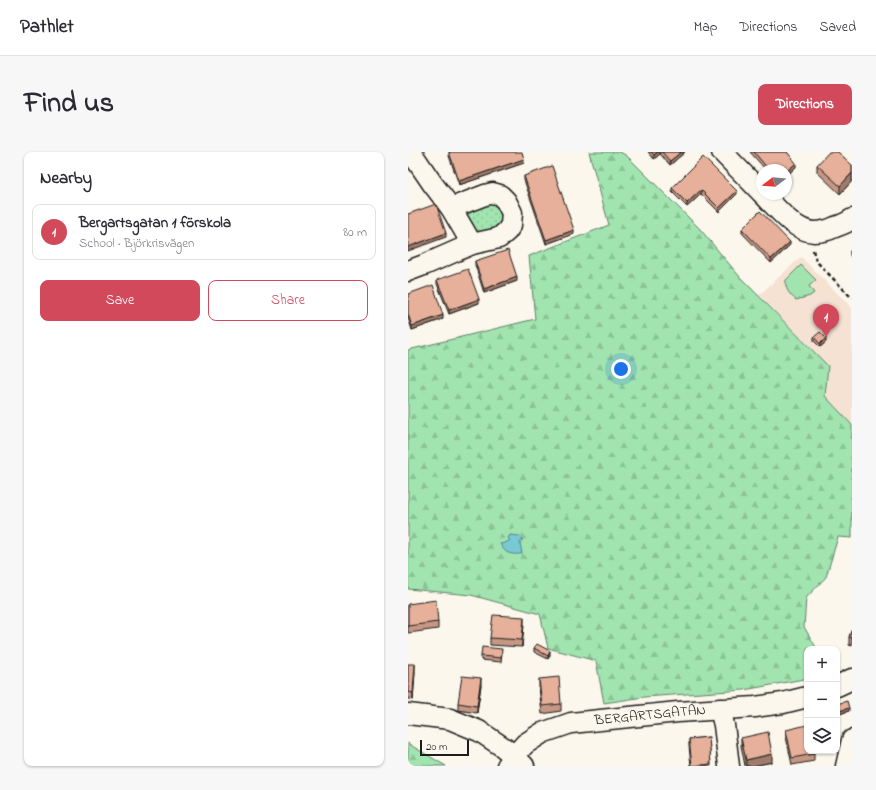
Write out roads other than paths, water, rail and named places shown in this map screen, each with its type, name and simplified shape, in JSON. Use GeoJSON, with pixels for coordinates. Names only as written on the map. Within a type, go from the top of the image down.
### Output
{"type":"FeatureCollection","features":[{"type":"Feature","properties":{"kind":"street"},"geometry":{"type":"LineString","coordinates":[[411,152],[451,208],[472,244]]}},
{"type":"Feature","properties":{"kind":"street"},"geometry":{"type":"LineString","coordinates":[[722,152],[756,188]]}},
{"type":"Feature","properties":{"kind":"street"},"geometry":{"type":"LineString","coordinates":[[408,271],[472,244],[499,238],[511,225],[512,213],[506,201],[500,195],[493,193],[451,208]]}},
{"type":"Feature","properties":{"kind":"street"},"geometry":{"type":"LineString","coordinates":[[768,200],[785,217],[798,226],[815,232],[827,231],[852,219]]}},
{"type":"Feature","properties":{"kind":"street"},"geometry":{"type":"LineString","coordinates":[[840,685],[852,679]]}},
{"type":"Feature","properties":{"kind":"street","name":"BERGARTSGATAN"},"geometry":{"type":"LineString","coordinates":[[515,763],[525,744],[542,733],[571,723],[678,712],[762,706],[804,698]]}},
{"type":"Feature","properties":{"kind":"street"},"geometry":{"type":"LineString","coordinates":[[720,709],[724,725],[729,766]]}},
{"type":"Feature","properties":{"kind":"street"},"geometry":{"type":"LineString","coordinates":[[408,714],[450,719],[479,731],[504,747],[515,763]]}},
{"type":"Feature","properties":{"kind":"street"},"geometry":{"type":"LineString","coordinates":[[846,766],[852,740]]}},
{"type":"Feature","properties":{"kind":"water"},"geometry":{"type":"Polygon","coordinates":[[[510,535],[520,536],[523,539],[520,543],[522,553],[510,554],[506,552],[500,544],[510,540],[508,538],[510,535]]]}},
{"type":"Feature","properties":{"kind":"place","name":"Bergartsgatan 1 förskola"},"geometry":{"type":"Point","coordinates":[826,337]}}]}
